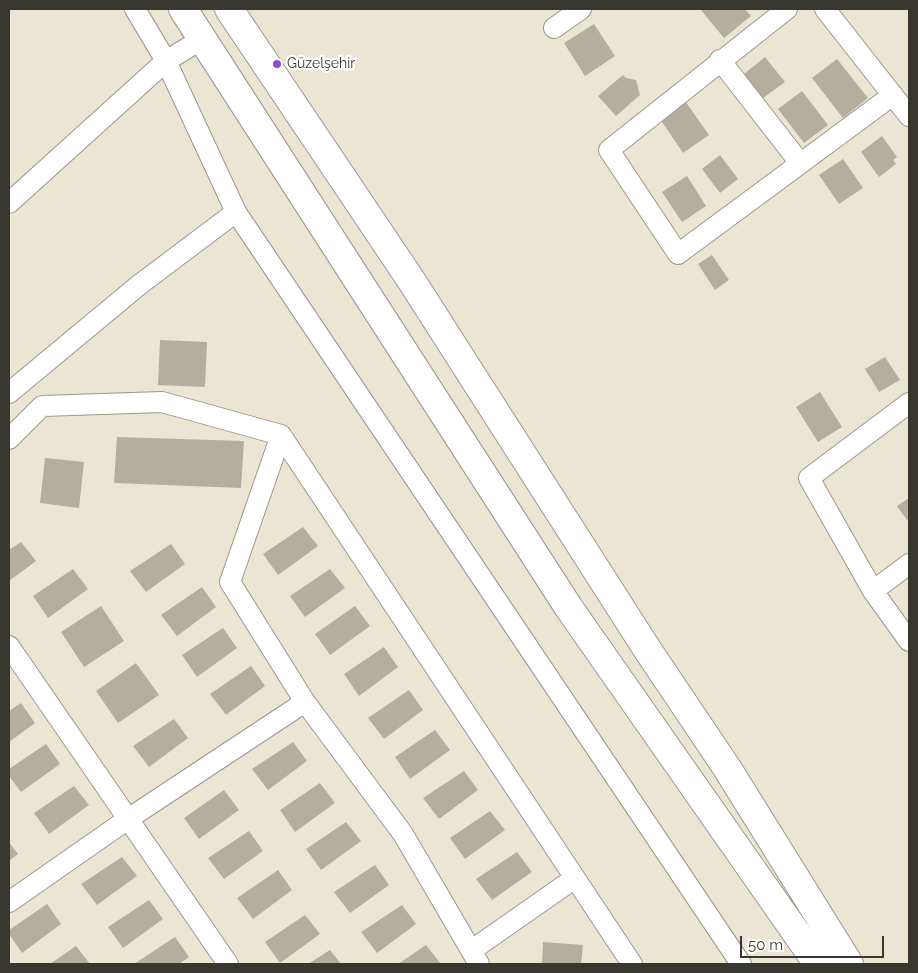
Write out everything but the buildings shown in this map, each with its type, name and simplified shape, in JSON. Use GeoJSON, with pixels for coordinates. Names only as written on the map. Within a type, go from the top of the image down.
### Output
{"type":"FeatureCollection","features":[{"type":"Feature","properties":{"kind":"highway"},"geometry":{"type":"LineString","coordinates":[[183,9],[570,608],[818,964]]}},
{"type":"Feature","properties":{"kind":"highway"},"geometry":{"type":"LineString","coordinates":[[229,9],[412,280],[647,649],[727,768],[849,964]]}},
{"type":"Feature","properties":{"kind":"street"},"geometry":{"type":"LineString","coordinates":[[135,9],[166,62],[236,212],[741,964]]}},
{"type":"Feature","properties":{"kind":"street"},"geometry":{"type":"LineString","coordinates":[[554,28],[581,9]]}},
{"type":"Feature","properties":{"kind":"street"},"geometry":{"type":"LineString","coordinates":[[787,9],[608,150],[678,254],[893,95]]}},
{"type":"Feature","properties":{"kind":"street"},"geometry":{"type":"LineString","coordinates":[[825,9],[909,116]]}},
{"type":"Feature","properties":{"kind":"street"},"geometry":{"type":"LineString","coordinates":[[9,203],[166,62],[202,38]]}},
{"type":"Feature","properties":{"kind":"street"},"geometry":{"type":"LineString","coordinates":[[720,60],[800,163]]}},
{"type":"Feature","properties":{"kind":"street"},"geometry":{"type":"LineString","coordinates":[[9,393],[139,285],[236,212]]}},
{"type":"Feature","properties":{"kind":"street"},"geometry":{"type":"LineString","coordinates":[[9,439],[42,406],[162,402],[281,435],[632,964]]}},
{"type":"Feature","properties":{"kind":"street"},"geometry":{"type":"LineString","coordinates":[[909,402],[809,478],[873,591],[909,641]]}},
{"type":"Feature","properties":{"kind":"street"},"geometry":{"type":"LineString","coordinates":[[281,435],[230,582],[305,702],[403,834],[476,957],[575,878]]}},
{"type":"Feature","properties":{"kind":"street"},"geometry":{"type":"LineString","coordinates":[[873,591],[909,564]]}},
{"type":"Feature","properties":{"kind":"street"},"geometry":{"type":"LineString","coordinates":[[9,646],[228,964]]}},
{"type":"Feature","properties":{"kind":"street"},"geometry":{"type":"LineString","coordinates":[[9,902],[128,819],[305,702]]}},
{"type":"Feature","properties":{"kind":"place","name":"Güzelşehir"},"geometry":{"type":"Point","coordinates":[277,64]}}]}
